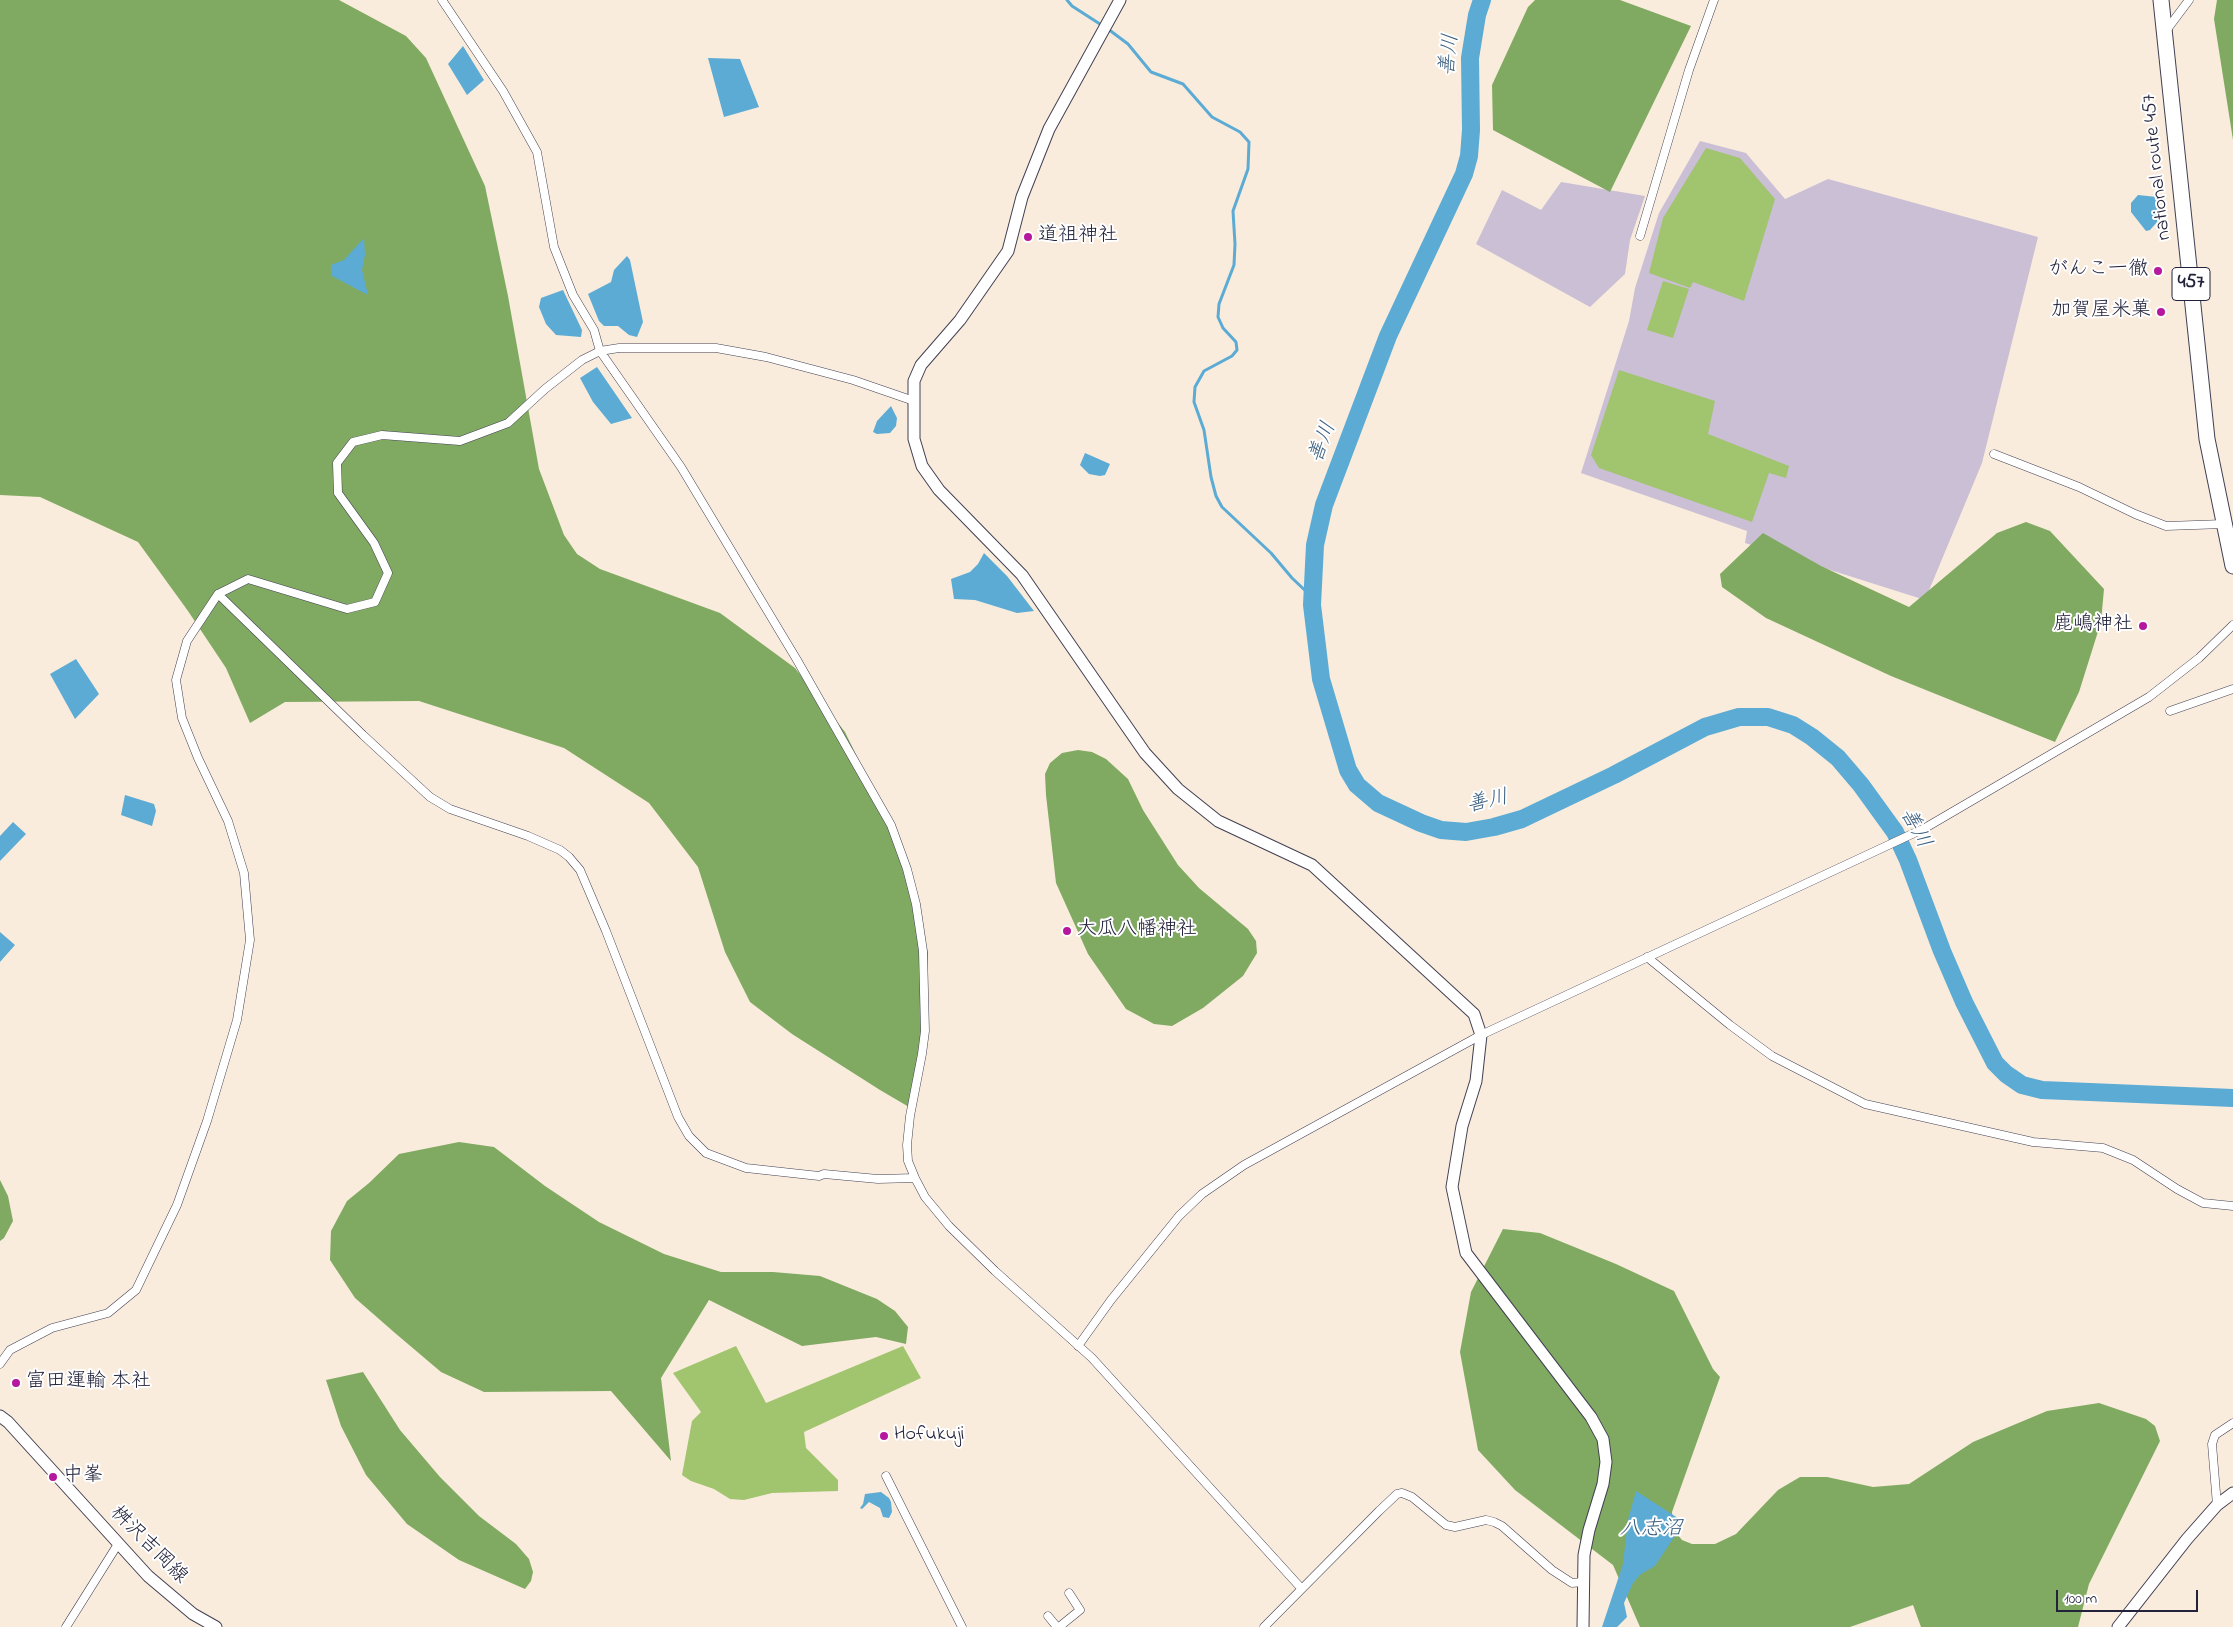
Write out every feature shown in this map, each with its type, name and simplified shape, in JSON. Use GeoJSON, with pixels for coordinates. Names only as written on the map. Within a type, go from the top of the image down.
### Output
{"type":"FeatureCollection","features":[{"type":"Feature","properties":{"kind":"highway","name":"national route 457"},"geometry":{"type":"LineString","coordinates":[[2161,0],[2207,439],[2233,566]]}},
{"type":"Feature","properties":{"kind":"street"},"geometry":{"type":"LineString","coordinates":[[442,0],[503,92],[537,152],[554,247],[573,295],[594,330],[600,351],[681,467],[797,660],[891,825],[907,869],[916,904],[923,952],[924,1039],[910,1116],[907,1145],[908,1161],[915,1178],[925,1196],[949,1226],[994,1271],[1092,1358],[1301,1588]]}},
{"type":"Feature","properties":{"kind":"street"},"geometry":{"type":"LineString","coordinates":[[1120,0],[1049,129],[1022,197],[1008,252],[960,320],[922,365],[914,381],[914,439],[922,466],[939,490],[1022,575],[1145,753],[1178,789],[1218,821],[1312,865],[1474,1014],[1481,1035],[1476,1080],[1462,1126],[1452,1187],[1466,1253],[1591,1416],[1603,1439],[1606,1462],[1603,1484],[1589,1530],[1584,1555],[1582,1582],[1583,1627]]}},
{"type":"Feature","properties":{"kind":"street"},"geometry":{"type":"LineString","coordinates":[[1640,236],[1689,70],[1714,0]]}},
{"type":"Feature","properties":{"kind":"street"},"geometry":{"type":"LineString","coordinates":[[2164,32],[2189,0]]}},
{"type":"Feature","properties":{"kind":"street"},"geometry":{"type":"LineString","coordinates":[[0,1364],[10,1350],[19,1345],[52,1328],[108,1313],[136,1290],[177,1205],[206,1121],[237,1020],[250,940],[244,873],[228,821],[198,758],[182,718],[176,680],[187,642],[218,594],[248,579],[347,609],[375,602],[388,574],[374,543],[338,493],[337,462],[353,442],[382,435],[460,441],[508,423],[545,388],[582,360],[600,351],[620,348],[716,348],[766,357],[853,380],[914,401]]}},
{"type":"Feature","properties":{"kind":"street"},"geometry":{"type":"LineString","coordinates":[[1994,454],[2079,487],[2135,514],[2166,526],[2224,524]]}},
{"type":"Feature","properties":{"kind":"street"},"geometry":{"type":"LineString","coordinates":[[218,594],[363,736],[430,796],[450,809],[528,836],[560,850],[569,857],[580,870],[606,931],[678,1117],[689,1136],[706,1153],[746,1168],[819,1176],[824,1174],[878,1179],[915,1178]]}},
{"type":"Feature","properties":{"kind":"street"},"geometry":{"type":"LineString","coordinates":[[1078,1346],[1111,1300],[1172,1224],[1202,1194],[1244,1165],[1481,1035],[1924,828],[2149,697],[2199,658],[2233,625]]}},
{"type":"Feature","properties":{"kind":"street"},"geometry":{"type":"LineString","coordinates":[[2170,712],[2233,689]]}},
{"type":"Feature","properties":{"kind":"street"},"geometry":{"type":"LineString","coordinates":[[1647,957],[1730,1025],[1772,1056],[1865,1104],[2033,1142],[2102,1148],[2132,1160],[2203,1203],[2233,1206]]}},
{"type":"Feature","properties":{"kind":"street","name":"桝沢吉岡線"},"geometry":{"type":"LineString","coordinates":[[0,1416],[8,1422],[148,1576],[193,1614],[216,1627]]}},
{"type":"Feature","properties":{"kind":"street"},"geometry":{"type":"LineString","coordinates":[[2217,1505],[2212,1444],[2215,1435],[2233,1422]]}},
{"type":"Feature","properties":{"kind":"street"},"geometry":{"type":"LineString","coordinates":[[886,1476],[962,1627]]}},
{"type":"Feature","properties":{"kind":"street"},"geometry":{"type":"LineString","coordinates":[[1264,1627],[1397,1494],[1402,1493],[1412,1497],[1446,1525],[1455,1527],[1486,1520],[1494,1522],[1502,1526],[1552,1570],[1572,1582],[1582,1582]]}},
{"type":"Feature","properties":{"kind":"street"},"geometry":{"type":"LineString","coordinates":[[2118,1627],[2187,1539],[2217,1505],[2233,1494]]}},
{"type":"Feature","properties":{"kind":"street"},"geometry":{"type":"LineString","coordinates":[[66,1627],[118,1544]]}},
{"type":"Feature","properties":{"kind":"street"},"geometry":{"type":"LineString","coordinates":[[1048,1616],[1058,1627],[1080,1610],[1069,1593]]}},
{"type":"Feature","properties":{"kind":"shaded area"},"geometry":{"type":"Polygon","coordinates":[[[1700,141],[1746,153],[1785,199],[1828,179],[2038,237],[1982,463],[1925,600],[1745,543],[1747,531],[1581,473],[1629,321],[1635,288],[1659,213],[1700,141]]]}},
{"type":"Feature","properties":{"kind":"shaded area"},"geometry":{"type":"Polygon","coordinates":[[[1561,182],[1645,196],[1630,240],[1625,274],[1590,307],[1476,244],[1502,190],[1541,210],[1561,182]]]}},
{"type":"Feature","properties":{"kind":"green space"},"geometry":{"type":"Polygon","coordinates":[[[0,0],[339,0],[406,36],[426,58],[485,186],[508,296],[539,469],[564,535],[577,554],[600,569],[720,613],[795,668],[845,732],[903,851],[928,953],[926,1038],[909,1107],[792,1034],[750,1002],[725,952],[698,867],[649,803],[564,748],[419,701],[285,702],[250,723],[226,668],[138,542],[40,497],[0,495],[0,0]]]}},
{"type":"Feature","properties":{"kind":"green space"},"geometry":{"type":"Polygon","coordinates":[[[1535,0],[1620,0],[1691,26],[1610,192],[1493,130],[1492,85],[1528,7],[1535,0]]]}},
{"type":"Feature","properties":{"kind":"green space"},"geometry":{"type":"Polygon","coordinates":[[[2217,0],[2233,0],[2233,140],[2214,19],[2217,0]]]}},
{"type":"Feature","properties":{"kind":"green space"},"geometry":{"type":"Polygon","coordinates":[[[1706,148],[1740,158],[1775,199],[1744,301],[1693,282],[1690,288],[1649,273],[1663,218],[1706,148]]]}},
{"type":"Feature","properties":{"kind":"green space"},"geometry":{"type":"Polygon","coordinates":[[[1663,281],[1689,289],[1673,338],[1647,330],[1663,281]]]}},
{"type":"Feature","properties":{"kind":"green space"},"geometry":{"type":"Polygon","coordinates":[[[1619,370],[1715,401],[1708,434],[1789,466],[1786,478],[1769,473],[1752,522],[1599,468],[1591,455],[1619,370]]]}},
{"type":"Feature","properties":{"kind":"green space"},"geometry":{"type":"Polygon","coordinates":[[[2026,522],[2050,531],[2104,589],[2101,622],[2079,692],[2055,742],[1891,676],[1766,618],[1722,587],[1720,574],[1763,533],[1821,566],[1909,607],[1997,533],[2026,522]]]}},
{"type":"Feature","properties":{"kind":"green space"},"geometry":{"type":"Polygon","coordinates":[[[1078,750],[1092,752],[1106,759],[1128,779],[1143,810],[1178,865],[1199,888],[1248,929],[1256,941],[1257,953],[1243,976],[1203,1008],[1172,1026],[1154,1024],[1126,1009],[1088,954],[1056,883],[1045,774],[1050,763],[1062,753],[1078,750]]]}},
{"type":"Feature","properties":{"kind":"green space"},"geometry":{"type":"Polygon","coordinates":[[[459,1142],[494,1147],[545,1186],[599,1222],[664,1254],[721,1272],[773,1272],[820,1276],[877,1299],[895,1311],[908,1327],[906,1344],[876,1337],[802,1346],[709,1300],[661,1378],[671,1461],[611,1391],[484,1392],[441,1372],[395,1333],[355,1298],[330,1260],[331,1231],[347,1201],[399,1154],[459,1142]]]}},
{"type":"Feature","properties":{"kind":"green space"},"geometry":{"type":"Polygon","coordinates":[[[0,1180],[8,1196],[13,1221],[4,1238],[0,1241],[0,1180]]]}},
{"type":"Feature","properties":{"kind":"green space"},"geometry":{"type":"Polygon","coordinates":[[[1503,1229],[1540,1233],[1616,1264],[1674,1291],[1713,1369],[1720,1377],[1672,1512],[1673,1529],[1682,1540],[1692,1544],[1715,1544],[1736,1534],[1778,1490],[1800,1477],[1827,1477],[1873,1487],[1909,1484],[1973,1442],[2047,1411],[2099,1403],[2146,1419],[2155,1426],[2160,1441],[2089,1584],[2078,1627],[1921,1627],[1913,1605],[1850,1627],[1640,1627],[1613,1565],[1515,1490],[1478,1450],[1460,1352],[1471,1292],[1503,1229]]]}},
{"type":"Feature","properties":{"kind":"green space"},"geometry":{"type":"Polygon","coordinates":[[[736,1346],[766,1403],[903,1346],[921,1378],[804,1432],[806,1448],[838,1480],[838,1491],[772,1493],[744,1500],[730,1499],[714,1489],[691,1481],[682,1475],[692,1421],[701,1412],[673,1373],[736,1346]]]}},
{"type":"Feature","properties":{"kind":"green space"},"geometry":{"type":"Polygon","coordinates":[[[363,1372],[400,1430],[440,1477],[479,1516],[516,1544],[529,1559],[533,1572],[531,1581],[525,1589],[459,1560],[407,1524],[366,1475],[341,1426],[326,1380],[363,1372]]]}},
{"type":"Feature","properties":{"kind":"water"},"geometry":{"type":"Polygon","coordinates":[[[463,46],[484,80],[467,95],[448,64],[463,46]]]}},
{"type":"Feature","properties":{"kind":"water"},"geometry":{"type":"Polygon","coordinates":[[[708,58],[740,59],[759,107],[724,117],[708,58]]]}},
{"type":"Feature","properties":{"kind":"water"},"geometry":{"type":"Polygon","coordinates":[[[2138,195],[2157,197],[2158,221],[2150,230],[2146,231],[2131,212],[2131,203],[2138,195]]]}},
{"type":"Feature","properties":{"kind":"water"},"geometry":{"type":"Polygon","coordinates":[[[364,238],[365,255],[362,270],[368,295],[332,276],[331,265],[344,260],[364,238]]]}},
{"type":"Feature","properties":{"kind":"water"},"geometry":{"type":"Polygon","coordinates":[[[627,256],[630,260],[643,322],[637,337],[629,335],[618,326],[604,326],[599,321],[588,294],[611,282],[614,270],[627,256]]]}},
{"type":"Feature","properties":{"kind":"water"},"geometry":{"type":"Polygon","coordinates":[[[563,290],[582,330],[581,337],[556,335],[546,324],[539,307],[541,298],[563,290]]]}},
{"type":"Feature","properties":{"kind":"water"},"geometry":{"type":"Polygon","coordinates":[[[597,367],[632,418],[611,424],[593,402],[580,378],[597,367]]]}},
{"type":"Feature","properties":{"kind":"water"},"geometry":{"type":"Polygon","coordinates":[[[891,406],[897,418],[896,426],[890,433],[877,434],[873,432],[877,421],[891,406]]]}},
{"type":"Feature","properties":{"kind":"water"},"geometry":{"type":"Polygon","coordinates":[[[1085,453],[1110,464],[1105,475],[1089,474],[1080,465],[1085,453]]]}},
{"type":"Feature","properties":{"kind":"water"},"geometry":{"type":"Polygon","coordinates":[[[984,553],[1007,576],[1034,611],[1017,613],[975,600],[954,599],[951,579],[970,572],[978,564],[984,553]]]}},
{"type":"Feature","properties":{"kind":"water"},"geometry":{"type":"Polygon","coordinates":[[[76,659],[99,694],[75,719],[50,674],[76,659]]]}},
{"type":"Feature","properties":{"kind":"water"},"geometry":{"type":"Polygon","coordinates":[[[125,795],[154,804],[156,811],[152,826],[121,815],[125,795]]]}},
{"type":"Feature","properties":{"kind":"water"},"geometry":{"type":"Polygon","coordinates":[[[13,822],[26,834],[0,861],[0,836],[13,822]]]}},
{"type":"Feature","properties":{"kind":"water"},"geometry":{"type":"Polygon","coordinates":[[[0,932],[15,945],[0,962],[0,932]]]}},
{"type":"Feature","properties":{"kind":"water","name":"八志沼"},"geometry":{"type":"Polygon","coordinates":[[[1636,1491],[1684,1522],[1655,1566],[1641,1574],[1633,1583],[1624,1603],[1627,1617],[1617,1627],[1602,1627],[1623,1564],[1628,1520],[1636,1491]]]}},
{"type":"Feature","properties":{"kind":"water"},"geometry":{"type":"Polygon","coordinates":[[[881,1492],[891,1502],[892,1512],[889,1518],[883,1517],[880,1508],[869,1502],[862,1509],[860,1508],[865,1494],[881,1492]]]}},
{"type":"Feature","properties":{"kind":"waterway"},"geometry":{"type":"LineString","coordinates":[[1067,0],[1072,6],[1103,26]]}},
{"type":"Feature","properties":{"kind":"waterway","name":"善川"},"geometry":{"type":"LineString","coordinates":[[1482,0],[1477,15],[1470,58],[1471,130],[1469,156],[1464,174],[1388,336],[1324,505],[1315,545],[1312,605],[1321,679],[1348,770],[1357,785],[1378,803],[1421,823],[1441,830],[1466,832],[1522,819],[1614,775],[1705,727],[1739,717],[1768,717],[1793,725],[1812,737],[1838,758],[1861,785],[1895,832],[1908,860],[1942,951],[1964,1002],[1995,1063],[2006,1074],[2022,1085],[2042,1090],[2233,1098]]}},
{"type":"Feature","properties":{"kind":"waterway"},"geometry":{"type":"LineString","coordinates":[[1108,29],[1128,44],[1151,72],[1183,84],[1212,117],[1240,132],[1249,142],[1248,169],[1233,211],[1234,265],[1219,304],[1218,317],[1223,328],[1236,342],[1237,350],[1232,356],[1204,371],[1195,387],[1194,402],[1204,430],[1211,477],[1216,496],[1222,507],[1271,553],[1292,578],[1312,597]]}},
{"type":"Feature","properties":{"kind":"place","name":"道祖神社"},"geometry":{"type":"Point","coordinates":[1028,237]}},
{"type":"Feature","properties":{"kind":"place","name":"がんこ一徹"},"geometry":{"type":"Point","coordinates":[2158,271]}},
{"type":"Feature","properties":{"kind":"place","name":"加賀屋米菓"},"geometry":{"type":"Point","coordinates":[2161,312]}},
{"type":"Feature","properties":{"kind":"place","name":"鹿嶋神社"},"geometry":{"type":"Point","coordinates":[2143,626]}},
{"type":"Feature","properties":{"kind":"place","name":"大瓜八幡神社"},"geometry":{"type":"Point","coordinates":[1067,931]}},
{"type":"Feature","properties":{"kind":"place","name":"富田運輸 本社"},"geometry":{"type":"Point","coordinates":[16,1383]}},
{"type":"Feature","properties":{"kind":"place","name":"Hofukuji"},"geometry":{"type":"Point","coordinates":[884,1436]}},
{"type":"Feature","properties":{"kind":"place","name":"中峯"},"geometry":{"type":"Point","coordinates":[53,1477]}}]}
